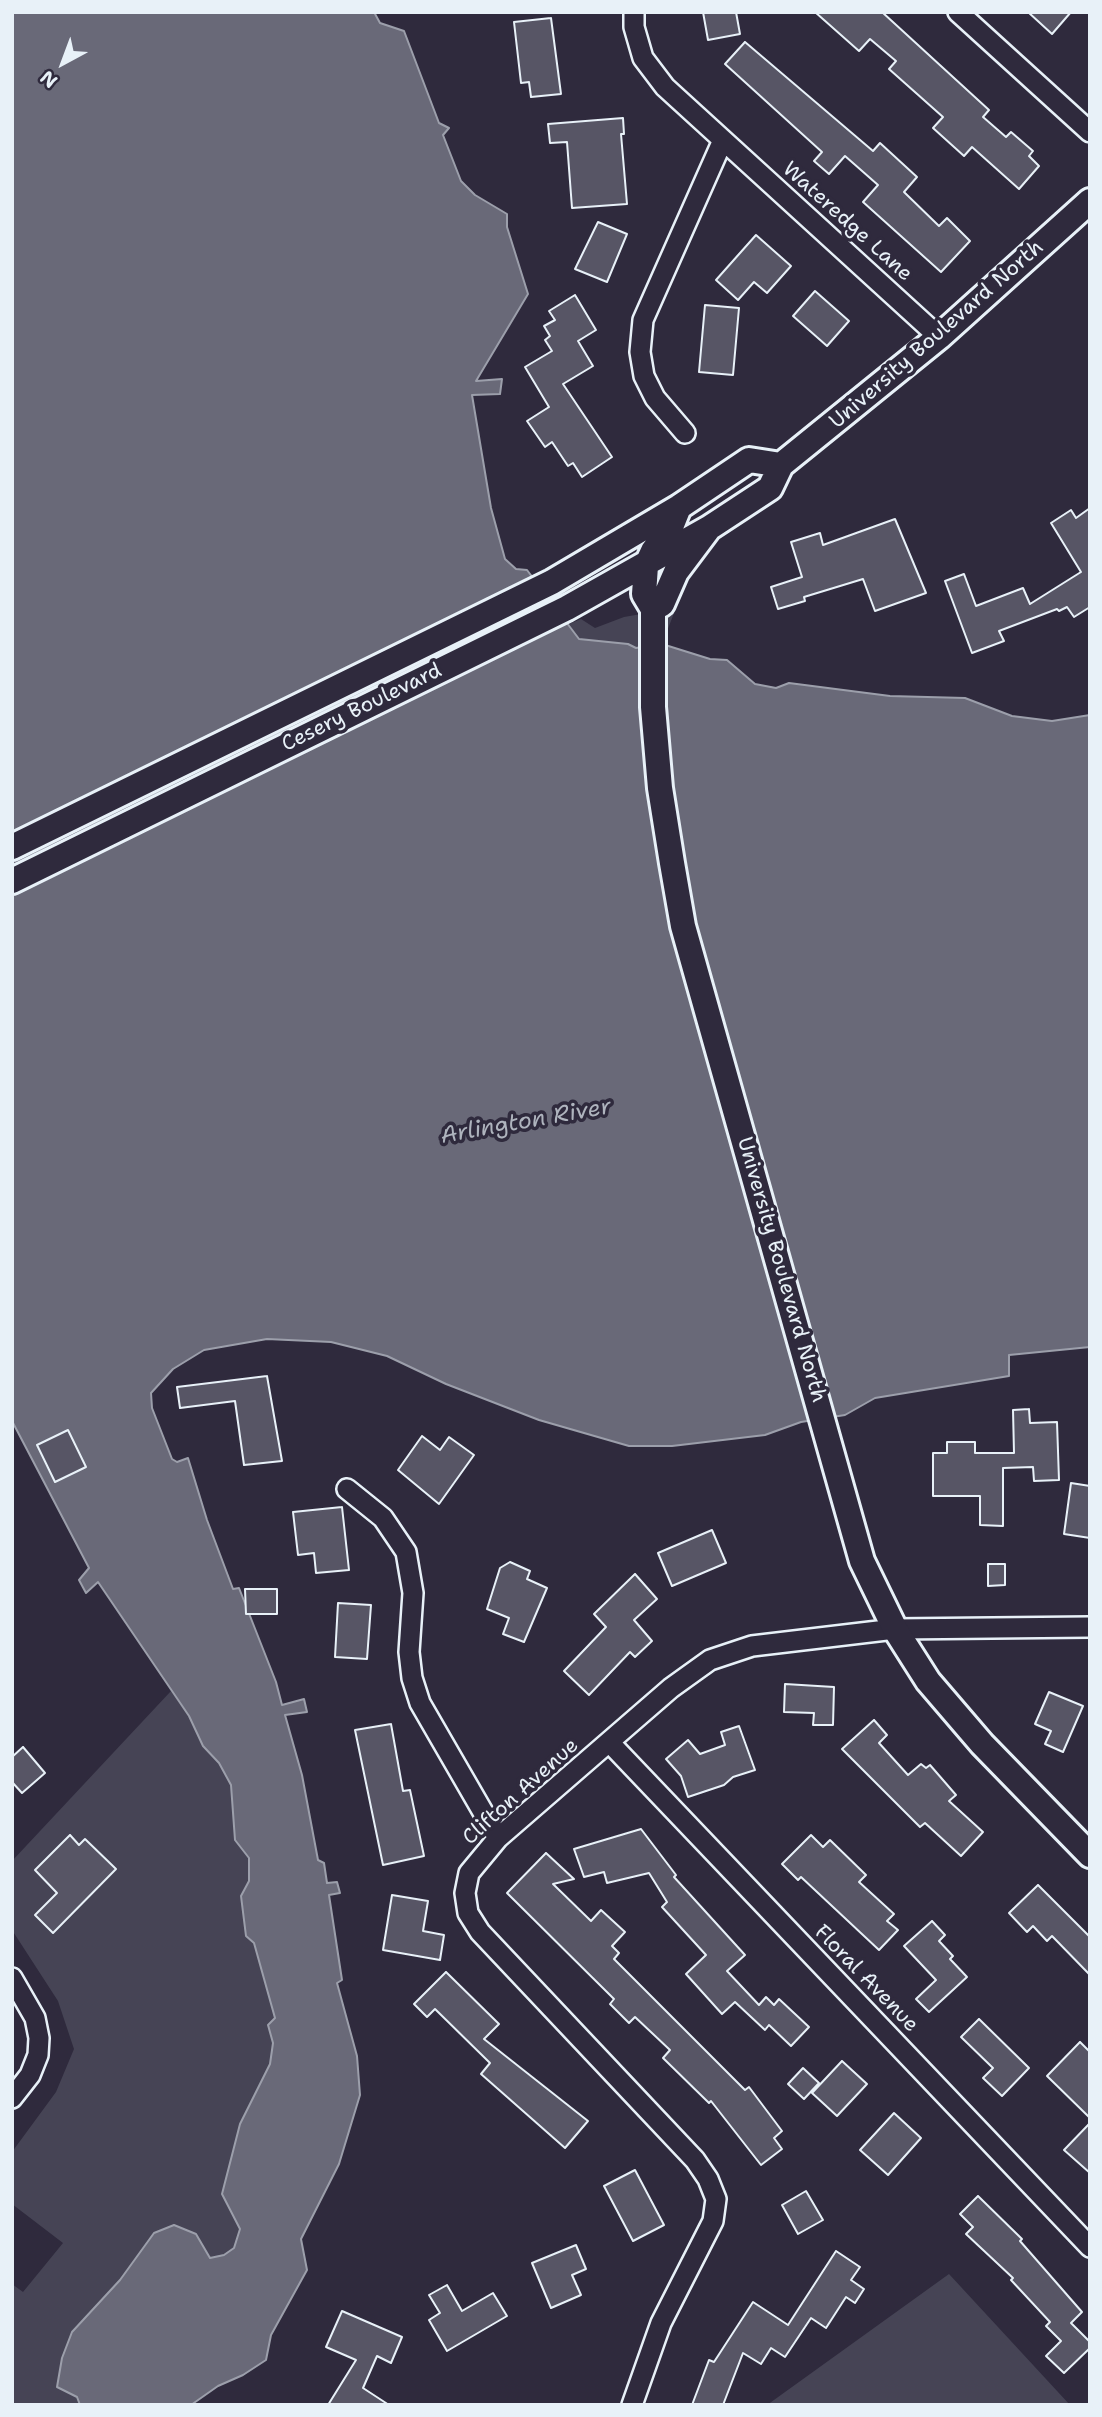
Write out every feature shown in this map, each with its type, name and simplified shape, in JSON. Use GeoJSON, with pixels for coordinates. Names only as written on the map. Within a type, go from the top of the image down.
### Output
{"type":"FeatureCollection","features":[{"type":"Feature","properties":{"kind":"main road","name":"University Boulevard North"},"geometry":{"type":"LineString","coordinates":[[653,609],[662,604],[686,556],[709,528],[770,488],[781,465],[939,337],[1090,201]]}},
{"type":"Feature","properties":{"kind":"main road"},"geometry":{"type":"LineString","coordinates":[[646,566],[653,551],[671,527],[680,507],[750,460],[781,465]]}},
{"type":"Feature","properties":{"kind":"main road","name":"Cesery Boulevard"},"geometry":{"type":"LineString","coordinates":[[12,847],[552,582],[680,507]]}},
{"type":"Feature","properties":{"kind":"main road","name":"Cesery Boulevard"},"geometry":{"type":"LineString","coordinates":[[12,881],[566,608],[646,566],[709,528]]}},
{"type":"Feature","properties":{"kind":"main road","name":"University Boulevard North"},"geometry":{"type":"LineString","coordinates":[[646,566],[644,594],[653,609],[653,707],[660,788],[683,926],[862,1561],[895,1629],[929,1681],[964,1723],[1090,1855]]}},
{"type":"Feature","properties":{"kind":"street","name":"Wateredge Lane"},"geometry":{"type":"LineString","coordinates":[[634,12],[643,58],[652,71],[723,140],[939,337]]}},
{"type":"Feature","properties":{"kind":"street"},"geometry":{"type":"LineString","coordinates":[[958,12],[1090,132]]}},
{"type":"Feature","properties":{"kind":"street"},"geometry":{"type":"LineString","coordinates":[[685,433],[655,398],[644,376],[640,352],[643,320],[723,140]]}},
{"type":"Feature","properties":{"kind":"street"},"geometry":{"type":"LineString","coordinates":[[347,1489],[383,1518],[406,1552],[413,1593],[409,1651],[412,1678],[420,1703],[498,1838]]}},
{"type":"Feature","properties":{"kind":"street","name":"Clifton Avenue"},"geometry":{"type":"LineString","coordinates":[[632,2405],[661,2323],[713,2221],[716,2199],[708,2179],[695,2160],[480,1932],[468,1913],[465,1893],[469,1873],[498,1838],[671,1688],[710,1660],[752,1646],[895,1629],[1090,1627]]}},
{"type":"Feature","properties":{"kind":"street","name":"Floral Avenue"},"geometry":{"type":"LineString","coordinates":[[610,1743],[1090,2247]]}},
{"type":"Feature","properties":{"kind":"street"},"geometry":{"type":"LineString","coordinates":[[12,1978],[35,2018],[39,2038],[38,2055],[30,2075],[12,2098]]}},
{"type":"Feature","properties":{"kind":"shaded area"},"geometry":{"type":"Polygon","coordinates":[[[676,608],[662,644],[636,648],[627,644],[579,640],[569,624],[581,619],[595,628],[624,617],[676,608]]]}},
{"type":"Feature","properties":{"kind":"shaded area"},"geometry":{"type":"Polygon","coordinates":[[[171,1691],[189,1716],[203,1746],[219,1763],[231,1785],[235,1840],[249,1858],[249,1881],[241,1896],[276,2018],[268,2025],[273,2043],[270,2064],[240,2125],[222,2194],[240,2229],[234,2248],[224,2255],[210,2258],[196,2234],[174,2225],[154,2233],[120,2280],[77,2397],[80,2405],[12,2405],[12,2284],[23,2292],[63,2243],[12,2204],[12,2152],[56,2092],[74,2049],[58,2001],[12,1930],[12,1861],[171,1691]]]}},
{"type":"Feature","properties":{"kind":"shaded area"},"geometry":{"type":"Polygon","coordinates":[[[949,2274],[1070,2405],[767,2405],[949,2274]]]}},
{"type":"Feature","properties":{"kind":"water","name":"Arlington River"},"geometry":{"type":"Polygon","coordinates":[[[12,12],[374,12],[380,23],[404,31],[439,123],[449,128],[443,135],[461,181],[475,195],[507,214],[507,227],[528,294],[476,381],[502,379],[500,394],[472,395],[491,508],[505,559],[516,569],[527,570],[579,639],[628,644],[636,648],[662,644],[710,659],[727,660],[755,684],[776,688],[789,683],[890,696],[965,698],[1012,716],[1052,721],[1090,715],[1090,1347],[1009,1355],[1009,1376],[875,1398],[845,1415],[801,1422],[765,1435],[672,1446],[629,1446],[539,1420],[446,1384],[387,1356],[331,1342],[267,1339],[204,1350],[173,1369],[151,1393],[152,1408],[172,1459],[177,1462],[188,1458],[207,1520],[233,1589],[239,1588],[276,1682],[282,1705],[304,1699],[307,1712],[285,1715],[302,1775],[318,1860],[324,1863],[327,1883],[337,1882],[340,1893],[329,1895],[342,1980],[337,1983],[357,2056],[360,2095],[339,2164],[301,2239],[307,2270],[271,2335],[266,2360],[243,2375],[218,2386],[191,2405],[80,2405],[77,2397],[57,2387],[62,2358],[72,2332],[120,2280],[154,2233],[174,2225],[196,2234],[210,2258],[224,2255],[234,2248],[240,2229],[222,2194],[240,2124],[270,2064],[273,2043],[268,2025],[275,2018],[254,1943],[246,1936],[241,1896],[249,1881],[249,1858],[235,1840],[231,1785],[219,1763],[203,1746],[189,1716],[98,1582],[86,1593],[79,1580],[89,1568],[12,1421],[12,12]]]}},
{"type":"Feature","properties":{"kind":"building"},"geometry":{"type":"Polygon","coordinates":[[[703,12],[736,12],[740,34],[708,40],[703,12]]]}},
{"type":"Feature","properties":{"kind":"building"},"geometry":{"type":"Polygon","coordinates":[[[815,12],[882,12],[989,110],[983,117],[1006,137],[1011,132],[1033,151],[1029,156],[1039,166],[1019,189],[972,147],[964,156],[933,128],[943,117],[889,69],[896,61],[870,39],[859,51],[815,12]]]}},
{"type":"Feature","properties":{"kind":"building"},"geometry":{"type":"Polygon","coordinates":[[[1028,12],[1071,12],[1052,34],[1028,12]]]}},
{"type":"Feature","properties":{"kind":"building"},"geometry":{"type":"Polygon","coordinates":[[[551,18],[561,94],[531,97],[529,82],[521,83],[514,22],[551,18]]]}},
{"type":"Feature","properties":{"kind":"building"},"geometry":{"type":"Polygon","coordinates":[[[745,42],[873,151],[880,143],[917,177],[904,192],[939,226],[947,218],[970,241],[941,272],[863,202],[878,185],[845,156],[829,174],[814,161],[822,152],[725,64],[745,42]]]}},
{"type":"Feature","properties":{"kind":"building"},"geometry":{"type":"Polygon","coordinates":[[[623,118],[624,134],[621,134],[627,204],[572,208],[567,142],[550,143],[548,124],[623,118]]]}},
{"type":"Feature","properties":{"kind":"building"},"geometry":{"type":"Polygon","coordinates":[[[598,222],[627,234],[607,282],[575,269],[598,222]]]}},
{"type":"Feature","properties":{"kind":"building"},"geometry":{"type":"Polygon","coordinates":[[[756,235],[791,266],[767,293],[754,282],[738,300],[716,280],[756,235]]]}},
{"type":"Feature","properties":{"kind":"building"},"geometry":{"type":"Polygon","coordinates":[[[815,291],[849,321],[827,346],[793,316],[815,291]]]}},
{"type":"Feature","properties":{"kind":"building"},"geometry":{"type":"Polygon","coordinates":[[[575,295],[596,330],[578,341],[593,366],[563,384],[612,457],[582,477],[573,463],[568,466],[552,442],[545,447],[527,421],[549,407],[525,367],[552,351],[545,340],[550,336],[544,326],[555,320],[549,311],[575,295]]]}},
{"type":"Feature","properties":{"kind":"building"},"geometry":{"type":"Polygon","coordinates":[[[705,305],[739,308],[733,375],[699,372],[705,305]]]}},
{"type":"Feature","properties":{"kind":"building"},"geometry":{"type":"Polygon","coordinates":[[[1090,508],[1090,607],[1074,617],[1067,607],[1059,611],[1057,609],[999,631],[1004,641],[972,653],[945,581],[964,574],[976,606],[1023,588],[1030,604],[1081,572],[1051,523],[1071,510],[1076,518],[1090,508]]]}},
{"type":"Feature","properties":{"kind":"building"},"geometry":{"type":"Polygon","coordinates":[[[895,519],[926,593],[875,611],[863,579],[804,597],[805,601],[778,609],[771,587],[802,577],[791,542],[820,533],[823,545],[895,519]]]}},
{"type":"Feature","properties":{"kind":"building"},"geometry":{"type":"Polygon","coordinates":[[[267,1376],[282,1461],[244,1465],[235,1401],[180,1408],[177,1387],[267,1376]]]}},
{"type":"Feature","properties":{"kind":"building"},"geometry":{"type":"Polygon","coordinates":[[[1029,1409],[1030,1423],[1057,1422],[1059,1480],[1034,1481],[1033,1467],[1003,1468],[1003,1526],[980,1525],[980,1496],[933,1496],[933,1453],[947,1453],[947,1442],[975,1442],[975,1453],[1014,1453],[1013,1410],[1029,1409]]]}},
{"type":"Feature","properties":{"kind":"building"},"geometry":{"type":"Polygon","coordinates":[[[68,1430],[86,1467],[55,1482],[37,1445],[68,1430]]]}},
{"type":"Feature","properties":{"kind":"building"},"geometry":{"type":"Polygon","coordinates":[[[422,1436],[440,1450],[449,1437],[474,1455],[439,1504],[398,1470],[422,1436]]]}},
{"type":"Feature","properties":{"kind":"building"},"geometry":{"type":"Polygon","coordinates":[[[1071,1483],[1090,1486],[1090,1538],[1064,1534],[1071,1483]]]}},
{"type":"Feature","properties":{"kind":"building"},"geometry":{"type":"Polygon","coordinates":[[[342,1507],[349,1570],[316,1573],[314,1553],[298,1555],[293,1512],[342,1507]]]}},
{"type":"Feature","properties":{"kind":"building"},"geometry":{"type":"Polygon","coordinates":[[[712,1530],[726,1563],[672,1586],[658,1553],[712,1530]]]}},
{"type":"Feature","properties":{"kind":"building"},"geometry":{"type":"Polygon","coordinates":[[[510,1562],[530,1571],[527,1579],[547,1588],[524,1642],[503,1634],[509,1618],[487,1609],[500,1568],[510,1562]]]}},
{"type":"Feature","properties":{"kind":"building"},"geometry":{"type":"Polygon","coordinates":[[[988,1564],[1005,1564],[1005,1585],[988,1586],[988,1564]]]}},
{"type":"Feature","properties":{"kind":"building"},"geometry":{"type":"Polygon","coordinates":[[[635,1574],[657,1599],[634,1620],[652,1641],[635,1657],[630,1652],[589,1695],[564,1671],[606,1627],[594,1614],[635,1574]]]}},
{"type":"Feature","properties":{"kind":"building"},"geometry":{"type":"Polygon","coordinates":[[[245,1589],[277,1589],[277,1614],[246,1614],[245,1589]]]}},
{"type":"Feature","properties":{"kind":"building"},"geometry":{"type":"Polygon","coordinates":[[[338,1603],[371,1605],[367,1659],[335,1657],[338,1603]]]}},
{"type":"Feature","properties":{"kind":"building"},"geometry":{"type":"Polygon","coordinates":[[[785,1684],[834,1687],[833,1725],[813,1725],[814,1713],[784,1712],[785,1684]]]}},
{"type":"Feature","properties":{"kind":"building"},"geometry":{"type":"Polygon","coordinates":[[[1049,1692],[1083,1706],[1063,1752],[1045,1744],[1051,1731],[1035,1724],[1049,1692]]]}},
{"type":"Feature","properties":{"kind":"building"},"geometry":{"type":"Polygon","coordinates":[[[874,1720],[887,1735],[879,1743],[908,1775],[921,1764],[926,1768],[930,1765],[956,1795],[949,1801],[983,1832],[961,1856],[925,1823],[920,1827],[842,1749],[874,1720]]]}},
{"type":"Feature","properties":{"kind":"building"},"geometry":{"type":"Polygon","coordinates":[[[391,1724],[403,1791],[410,1790],[424,1856],[383,1865],[355,1730],[391,1724]]]}},
{"type":"Feature","properties":{"kind":"building"},"geometry":{"type":"Polygon","coordinates":[[[739,1726],[755,1770],[733,1777],[724,1785],[688,1797],[681,1776],[666,1759],[688,1740],[700,1754],[725,1745],[721,1732],[739,1726]]]}},
{"type":"Feature","properties":{"kind":"building"},"geometry":{"type":"Polygon","coordinates":[[[23,1747],[45,1773],[22,1793],[12,1782],[12,1757],[23,1747]]]}},
{"type":"Feature","properties":{"kind":"building"},"geometry":{"type":"Polygon","coordinates":[[[641,1829],[676,1875],[674,1877],[745,1955],[727,1971],[759,2005],[766,1997],[774,2005],[779,1999],[809,2027],[791,2046],[769,2025],[765,2030],[735,2002],[722,2014],[686,1974],[706,1955],[662,1907],[667,1902],[649,1873],[607,1883],[604,1872],[584,1877],[574,1849],[641,1829]]]}},
{"type":"Feature","properties":{"kind":"building"},"geometry":{"type":"Polygon","coordinates":[[[70,1835],[79,1845],[85,1839],[116,1869],[53,1933],[35,1915],[57,1893],[35,1870],[70,1835]]]}},
{"type":"Feature","properties":{"kind":"building"},"geometry":{"type":"Polygon","coordinates":[[[811,1835],[823,1847],[830,1840],[866,1875],[859,1882],[894,1914],[887,1921],[898,1930],[879,1950],[801,1877],[798,1880],[782,1864],[811,1835]]]}},
{"type":"Feature","properties":{"kind":"building"},"geometry":{"type":"Polygon","coordinates":[[[546,1853],[574,1879],[553,1884],[591,1921],[601,1910],[625,1932],[612,1946],[619,1953],[614,1959],[745,2090],[749,2087],[782,2131],[774,2138],[782,2149],[761,2165],[711,2101],[709,2103],[663,2058],[670,2050],[635,2017],[629,2023],[610,2004],[614,1999],[507,1893],[546,1853]]]}},
{"type":"Feature","properties":{"kind":"building"},"geometry":{"type":"Polygon","coordinates":[[[1038,1885],[1090,1937],[1090,1975],[1052,1936],[1047,1941],[1033,1926],[1027,1932],[1009,1913],[1038,1885]]]}},
{"type":"Feature","properties":{"kind":"building"},"geometry":{"type":"Polygon","coordinates":[[[392,1895],[428,1901],[423,1931],[444,1935],[440,1960],[383,1950],[392,1895]]]}},
{"type":"Feature","properties":{"kind":"building"},"geometry":{"type":"Polygon","coordinates":[[[932,1921],[945,1935],[939,1941],[953,1956],[950,1959],[967,1977],[929,2012],[916,1999],[936,1980],[904,1946],[932,1921]]]}},
{"type":"Feature","properties":{"kind":"building"},"geometry":{"type":"Polygon","coordinates":[[[446,1972],[499,2024],[484,2039],[588,2121],[565,2148],[481,2074],[490,2063],[435,2009],[427,2017],[414,2004],[446,1972]]]}},
{"type":"Feature","properties":{"kind":"building"},"geometry":{"type":"Polygon","coordinates":[[[979,2019],[1029,2068],[1002,2096],[983,2078],[993,2068],[961,2037],[979,2019]]]}},
{"type":"Feature","properties":{"kind":"building"},"geometry":{"type":"Polygon","coordinates":[[[1080,2042],[1090,2052],[1090,2118],[1047,2076],[1080,2042]]]}},
{"type":"Feature","properties":{"kind":"building"},"geometry":{"type":"Polygon","coordinates":[[[842,2061],[867,2084],[837,2116],[812,2093],[842,2061]]]}},
{"type":"Feature","properties":{"kind":"building"},"geometry":{"type":"Polygon","coordinates":[[[803,2068],[819,2083],[804,2099],[788,2084],[803,2068]]]}},
{"type":"Feature","properties":{"kind":"building"},"geometry":{"type":"Polygon","coordinates":[[[894,2113],[921,2138],[888,2175],[860,2150],[894,2113]]]}},
{"type":"Feature","properties":{"kind":"building"},"geometry":{"type":"Polygon","coordinates":[[[1090,2123],[1090,2173],[1064,2150],[1090,2123]]]}},
{"type":"Feature","properties":{"kind":"building"},"geometry":{"type":"Polygon","coordinates":[[[635,2170],[664,2225],[633,2241],[604,2186],[635,2170]]]}},
{"type":"Feature","properties":{"kind":"building"},"geometry":{"type":"Polygon","coordinates":[[[806,2191],[823,2220],[798,2234],[782,2205],[806,2191]]]}},
{"type":"Feature","properties":{"kind":"building"},"geometry":{"type":"Polygon","coordinates":[[[978,2196],[1022,2239],[1020,2241],[1082,2312],[1071,2323],[1090,2342],[1090,2348],[1064,2373],[1046,2356],[1061,2341],[1046,2326],[1050,2322],[1011,2280],[1013,2278],[966,2234],[973,2227],[960,2214],[978,2196]]]}},
{"type":"Feature","properties":{"kind":"building"},"geometry":{"type":"Polygon","coordinates":[[[576,2245],[586,2269],[572,2275],[581,2295],[551,2308],[532,2263],[576,2245]]]}},
{"type":"Feature","properties":{"kind":"building"},"geometry":{"type":"Polygon","coordinates":[[[836,2251],[860,2267],[851,2280],[864,2289],[855,2303],[846,2297],[826,2328],[811,2318],[785,2357],[771,2348],[761,2364],[743,2353],[723,2405],[692,2405],[709,2360],[714,2362],[753,2302],[788,2325],[836,2251]]]}},
{"type":"Feature","properties":{"kind":"building"},"geometry":{"type":"Polygon","coordinates":[[[447,2285],[462,2311],[493,2293],[507,2316],[447,2351],[429,2320],[440,2313],[429,2295],[447,2285]]]}},
{"type":"Feature","properties":{"kind":"building"},"geometry":{"type":"Polygon","coordinates":[[[342,2311],[402,2337],[391,2363],[377,2356],[363,2388],[389,2405],[328,2405],[356,2360],[326,2347],[342,2311]]]}}]}
